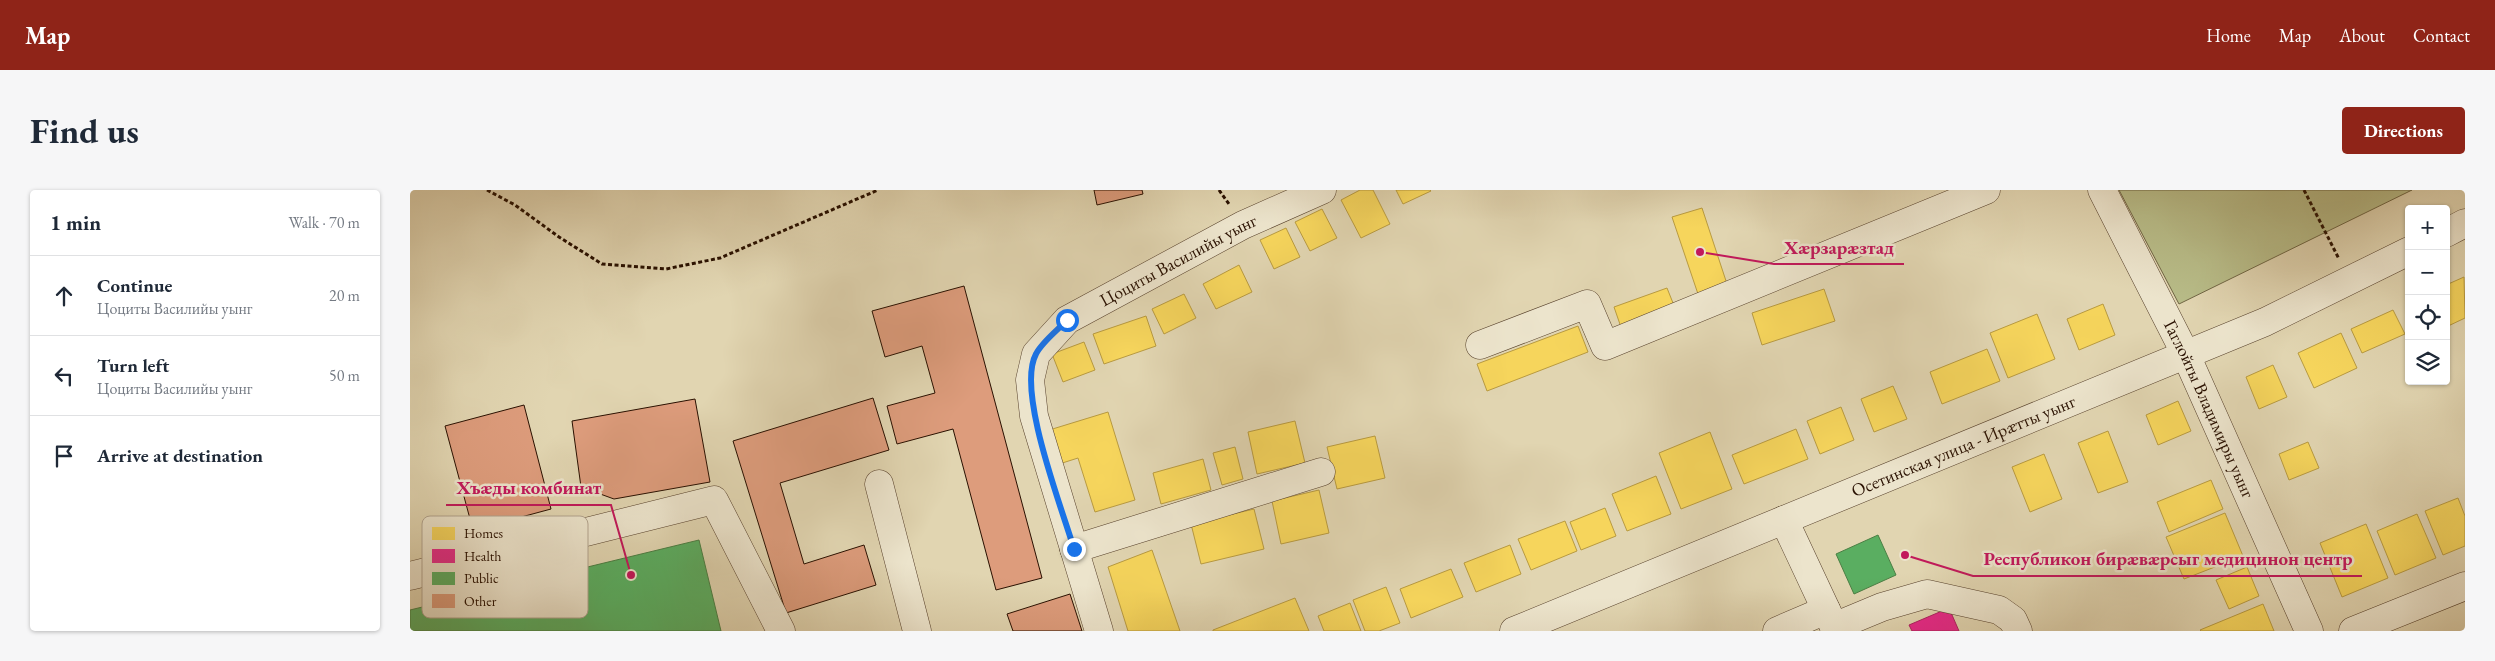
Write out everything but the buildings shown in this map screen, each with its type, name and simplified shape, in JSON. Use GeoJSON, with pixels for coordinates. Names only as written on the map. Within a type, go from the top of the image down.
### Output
{"type":"FeatureCollection","features":[{"type":"Feature","properties":{"kind":"street","name":"Цоциты Василийы уынг"},"geometry":{"type":"LineString","coordinates":[[1099,631],[1034,416],[1030,380],[1036,354],[1067,320],[1243,225],[1322,190]]}},
{"type":"Feature","properties":{"kind":"street"},"geometry":{"type":"LineString","coordinates":[[1480,345],[1587,304],[1605,346],[1986,190]]}},
{"type":"Feature","properties":{"kind":"street","name":"Гаглойты Владимиры уынг"},"geometry":{"type":"LineString","coordinates":[[2102,190],[2186,355],[2309,631]]}},
{"type":"Feature","properties":{"kind":"street"},"geometry":{"type":"LineString","coordinates":[[2450,231],[2465,224]]}},
{"type":"Feature","properties":{"kind":"street","name":"Осетинская улица - Ирæтты уынг"},"geometry":{"type":"LineString","coordinates":[[1514,631],[2265,322],[2405,253]]}},
{"type":"Feature","properties":{"kind":"street"},"geometry":{"type":"LineString","coordinates":[[1074,549],[1321,472]]}},
{"type":"Feature","properties":{"kind":"street"},"geometry":{"type":"LineString","coordinates":[[879,484],[916,631]]}},
{"type":"Feature","properties":{"kind":"street"},"geometry":{"type":"LineString","coordinates":[[588,532],[714,500],[781,631]]}},
{"type":"Feature","properties":{"kind":"street"},"geometry":{"type":"LineString","coordinates":[[1784,520],[1832,623]]}},
{"type":"Feature","properties":{"kind":"street"},"geometry":{"type":"LineString","coordinates":[[2353,631],[2465,586]]}},
{"type":"Feature","properties":{"kind":"street"},"geometry":{"type":"LineString","coordinates":[[1777,631],[1832,623],[1875,621],[1927,594],[1999,610],[2013,620],[2018,631]]}},
{"type":"Feature","properties":{"kind":"path"},"geometry":{"type":"LineString","coordinates":[[487,190],[515,205],[559,237],[602,264],[666,269],[720,258],[878,190]]}},
{"type":"Feature","properties":{"kind":"path"},"geometry":{"type":"LineString","coordinates":[[2304,190],[2350,280]]}},
{"type":"Feature","properties":{"kind":"green space"},"geometry":{"type":"Polygon","coordinates":[[[2119,190],[2412,190],[2179,304],[2119,190]]]}},
{"type":"Feature","properties":{"kind":"place","name":"Хæрзарæзтад"},"geometry":{"type":"Point","coordinates":[1700,252]}},
{"type":"Feature","properties":{"kind":"place","name":"Республикон бирæвæрсыг медицинон центр"},"geometry":{"type":"Point","coordinates":[1905,555]}},
{"type":"Feature","properties":{"kind":"place","name":"Хъæды комбинат"},"geometry":{"type":"Point","coordinates":[631,575]}},
{"type":"Feature","properties":{"kind":"route"},"geometry":{"type":"LineString","coordinates":[[1067,320],[1036,354],[1030,380],[1034,416],[1074,549]]}}]}
